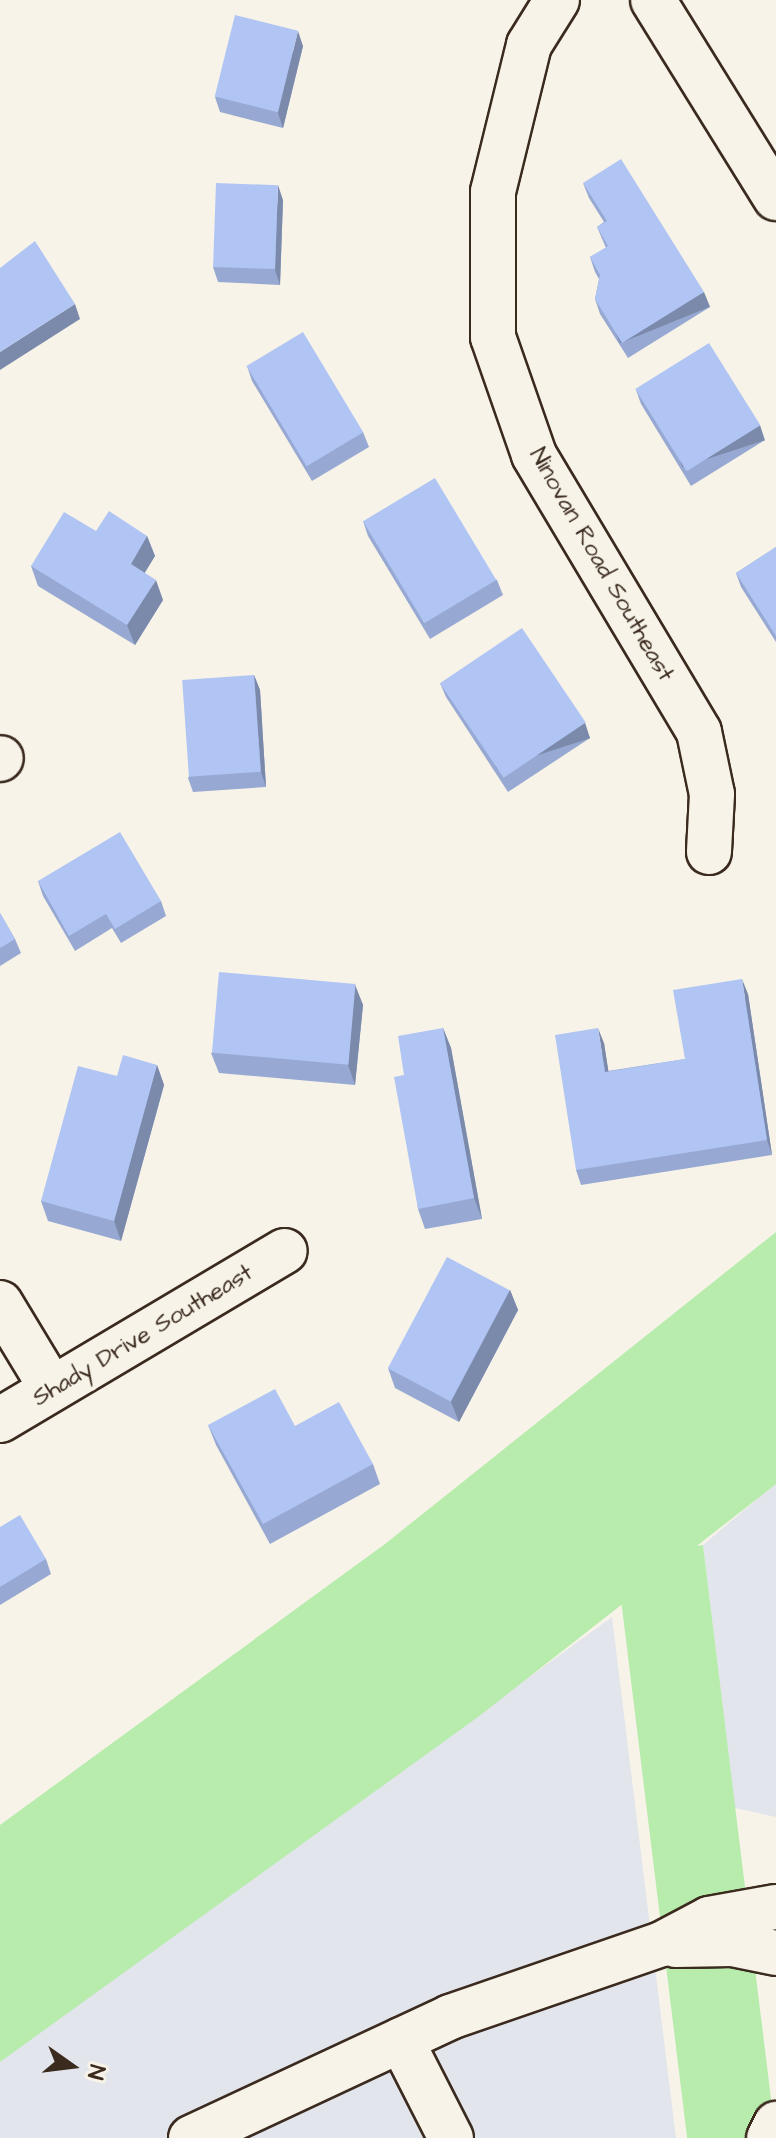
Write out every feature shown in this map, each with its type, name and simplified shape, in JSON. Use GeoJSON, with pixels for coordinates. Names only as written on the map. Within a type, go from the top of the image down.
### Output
{"type":"FeatureCollection","features":[{"type":"Feature","properties":{"kind":"street","name":"Ninovan Road Southeast"},"geometry":{"type":"LineString","coordinates":[[557,0],[529,45],[493,192],[493,337],[534,455],[699,732],[712,794],[709,852]]}},
{"type":"Feature","properties":{"kind":"street"},"geometry":{"type":"LineString","coordinates":[[653,0],[776,198]]}},
{"type":"Feature","properties":{"kind":"street","name":"Shady Drive Southeast"},"geometry":{"type":"LineString","coordinates":[[0,1420],[285,1251]]}},
{"type":"Feature","properties":{"kind":"street"},"geometry":{"type":"LineString","coordinates":[[0,1303],[52,1389]]}},
{"type":"Feature","properties":{"kind":"street"},"geometry":{"type":"LineString","coordinates":[[191,2138],[401,2040],[549,1980],[662,1944],[709,1919],[776,1907]]}},
{"type":"Feature","properties":{"kind":"street"},"geometry":{"type":"LineString","coordinates":[[662,1944],[732,1944],[776,1953]]}},
{"type":"Feature","properties":{"kind":"street"},"geometry":{"type":"LineString","coordinates":[[401,2040],[451,2138]]}},
{"type":"Feature","properties":{"kind":"street"},"geometry":{"type":"LineString","coordinates":[[769,2138],[776,2124]]}},
{"type":"Feature","properties":{"kind":"shaded area"},"geometry":{"type":"Polygon","coordinates":[[[776,1483],[776,1817],[735,1808],[703,1545],[776,1483]]]}},
{"type":"Feature","properties":{"kind":"shaded area"},"geometry":{"type":"Polygon","coordinates":[[[612,1617],[676,2138],[0,2138],[0,2061],[612,1617]]]}},
{"type":"Feature","properties":{"kind":"green space"},"geometry":{"type":"Polygon","coordinates":[[[776,1232],[776,1484],[478,1717],[0,2062],[0,1825],[385,1544],[776,1232]]]}},
{"type":"Feature","properties":{"kind":"green space"},"geometry":{"type":"Polygon","coordinates":[[[703,1545],[776,2138],[687,2138],[616,1556],[703,1545]]]}},
{"type":"Feature","properties":{"kind":"building"},"geometry":{"type":"Polygon","coordinates":[[[235,15],[298,31],[278,112],[215,97],[235,15]]]}},
{"type":"Feature","properties":{"kind":"building"},"geometry":{"type":"Polygon","coordinates":[[[621,159],[704,292],[622,343],[595,299],[600,275],[590,257],[608,246],[597,227],[607,221],[583,183],[621,159]]]}},
{"type":"Feature","properties":{"kind":"building"},"geometry":{"type":"Polygon","coordinates":[[[216,183],[278,185],[275,269],[213,267],[216,183]]]}},
{"type":"Feature","properties":{"kind":"building"},"geometry":{"type":"Polygon","coordinates":[[[35,241],[75,304],[0,352],[0,268],[35,241]]]}},
{"type":"Feature","properties":{"kind":"building"},"geometry":{"type":"Polygon","coordinates":[[[303,332],[363,432],[307,466],[246,366],[303,332]]]}},
{"type":"Feature","properties":{"kind":"building"},"geometry":{"type":"Polygon","coordinates":[[[709,343],[760,425],[687,471],[635,389],[709,343]]]}},
{"type":"Feature","properties":{"kind":"building"},"geometry":{"type":"Polygon","coordinates":[[[435,478],[496,580],[424,623],[363,521],[435,478]]]}},
{"type":"Feature","properties":{"kind":"building"},"geometry":{"type":"Polygon","coordinates":[[[109,511],[147,536],[131,564],[156,580],[127,625],[31,566],[64,512],[96,531],[109,511]]]}},
{"type":"Feature","properties":{"kind":"building"},"geometry":{"type":"Polygon","coordinates":[[[776,547],[776,636],[736,573],[776,547]]]}},
{"type":"Feature","properties":{"kind":"building"},"geometry":{"type":"Polygon","coordinates":[[[522,628],[586,723],[504,778],[440,683],[522,628]]]}},
{"type":"Feature","properties":{"kind":"building"},"geometry":{"type":"Polygon","coordinates":[[[254,675],[261,772],[189,777],[182,680],[254,675]]]}},
{"type":"Feature","properties":{"kind":"building"},"geometry":{"type":"Polygon","coordinates":[[[120,832],[161,901],[115,929],[106,914],[69,936],[38,881],[120,832]]]}},
{"type":"Feature","properties":{"kind":"building"},"geometry":{"type":"Polygon","coordinates":[[[0,913],[15,939],[0,948],[0,913]]]}},
{"type":"Feature","properties":{"kind":"building"},"geometry":{"type":"Polygon","coordinates":[[[219,972],[355,984],[348,1065],[212,1053],[219,972]]]}},
{"type":"Feature","properties":{"kind":"building"},"geometry":{"type":"Polygon","coordinates":[[[742,979],[767,1140],[576,1170],[555,1035],[598,1028],[605,1072],[685,1059],[673,990],[742,979]]]}},
{"type":"Feature","properties":{"kind":"building"},"geometry":{"type":"Polygon","coordinates":[[[443,1028],[474,1198],[418,1209],[394,1077],[404,1075],[398,1036],[443,1028]]]}},
{"type":"Feature","properties":{"kind":"building"},"geometry":{"type":"Polygon","coordinates":[[[123,1055],[157,1065],[114,1221],[41,1201],[78,1066],[117,1076],[123,1055]]]}},
{"type":"Feature","properties":{"kind":"building"},"geometry":{"type":"Polygon","coordinates":[[[447,1257],[510,1290],[451,1402],[388,1368],[447,1257]]]}},
{"type":"Feature","properties":{"kind":"building"},"geometry":{"type":"Polygon","coordinates":[[[275,1389],[295,1426],[339,1402],[373,1464],[263,1524],[208,1425],[275,1389]]]}},
{"type":"Feature","properties":{"kind":"building"},"geometry":{"type":"Polygon","coordinates":[[[20,1515],[46,1559],[0,1587],[0,1527],[20,1515]]]}}]}
